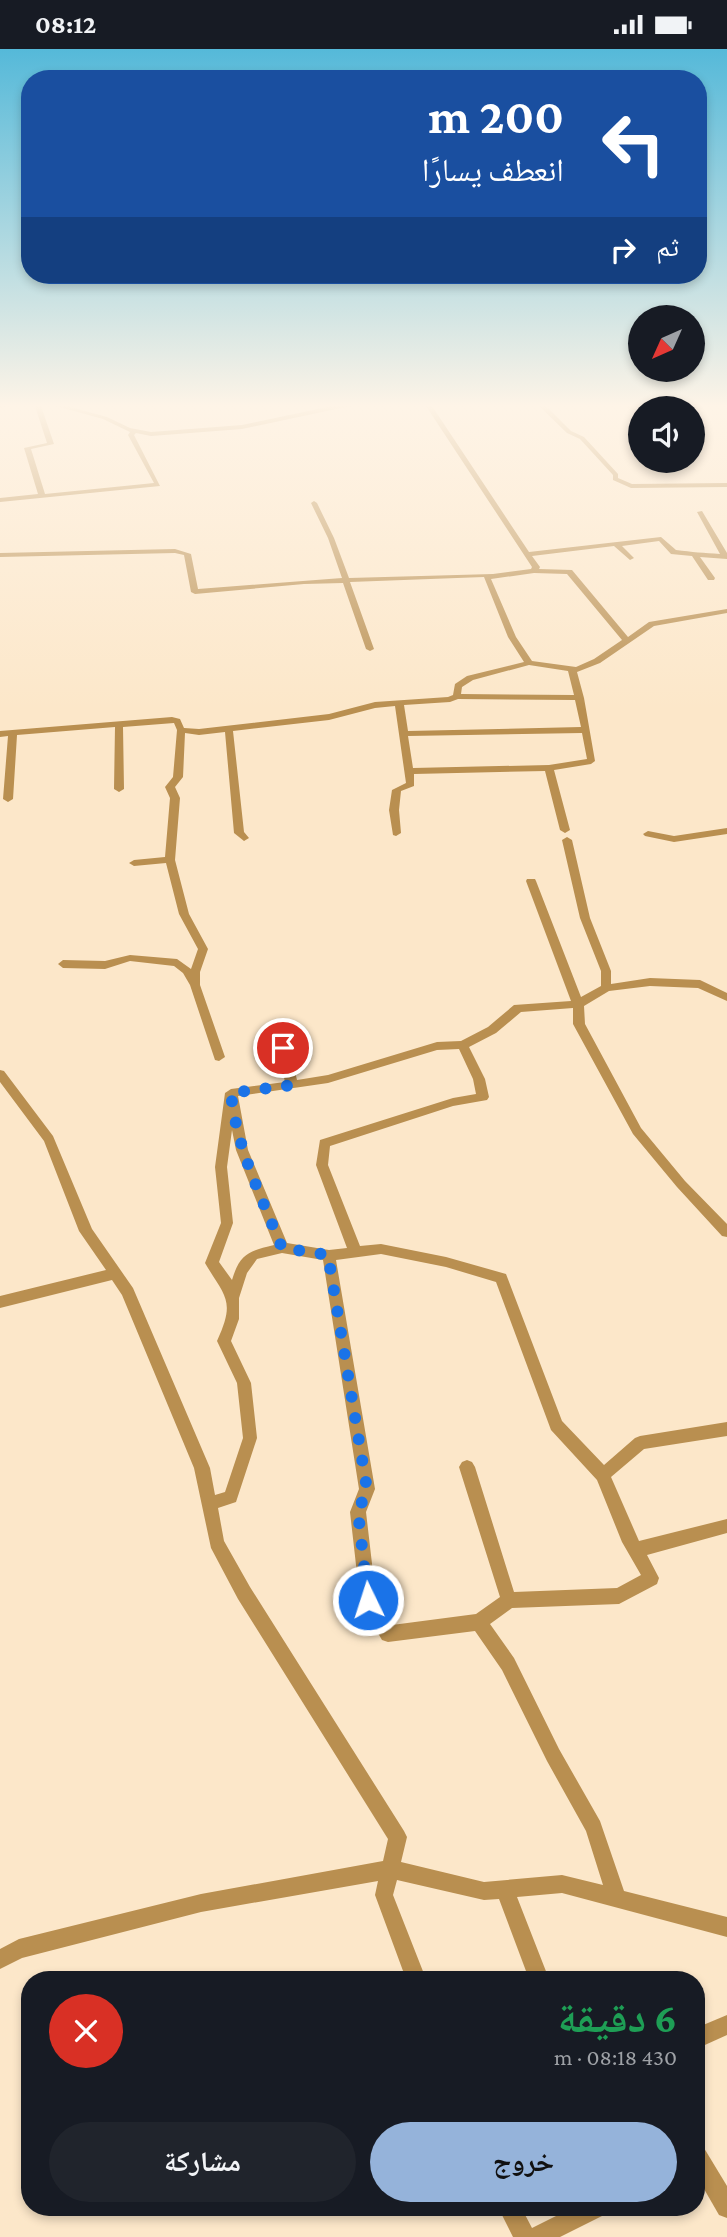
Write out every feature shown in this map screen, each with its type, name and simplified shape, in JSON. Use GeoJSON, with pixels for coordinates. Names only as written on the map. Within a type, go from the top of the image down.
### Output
{"type":"FeatureCollection","features":[{"type":"Feature","properties":{"kind":"street"},"geometry":{"type":"LineString","coordinates":[[314,505],[347,581],[370,649]]}},
{"type":"Feature","properties":{"kind":"street"},"geometry":{"type":"LineString","coordinates":[[495,505],[537,567],[534,571]]}},
{"type":"Feature","properties":{"kind":"street"},"geometry":{"type":"LineString","coordinates":[[700,512],[726,557]]}},
{"type":"Feature","properties":{"kind":"street"},"geometry":{"type":"LineString","coordinates":[[528,554],[661,539],[674,552],[726,557]]}},
{"type":"Feature","properties":{"kind":"street"},"geometry":{"type":"LineString","coordinates":[[616,544],[630,558]]}},
{"type":"Feature","properties":{"kind":"street"},"geometry":{"type":"LineString","coordinates":[[0,555],[175,551],[187,554],[195,592],[347,581],[534,571],[569,572],[626,640]]}},
{"type":"Feature","properties":{"kind":"street"},"geometry":{"type":"LineString","coordinates":[[694,552],[711,577]]}},
{"type":"Feature","properties":{"kind":"street"},"geometry":{"type":"LineString","coordinates":[[490,575],[487,577],[512,637],[529,663]]}},
{"type":"Feature","properties":{"kind":"street"},"geometry":{"type":"LineString","coordinates":[[457,696],[458,686],[470,678],[529,663],[572,669],[597,661],[652,624],[727,611]]}},
{"type":"Feature","properties":{"kind":"street"},"geometry":{"type":"LineString","coordinates":[[410,771],[549,768],[591,761],[572,669]]}},
{"type":"Feature","properties":{"kind":"street"},"geometry":{"type":"LineString","coordinates":[[181,730],[277,725],[293,719],[329,717],[399,702],[457,696],[464,699],[580,698]]}},
{"type":"Feature","properties":{"kind":"street"},"geometry":{"type":"LineString","coordinates":[[396,833],[394,810],[397,790],[411,784],[399,702]]}},
{"type":"Feature","properties":{"kind":"street"},"geometry":{"type":"LineString","coordinates":[[0,734],[177,721],[181,730],[178,777],[170,787],[175,798],[170,860],[184,914],[202,949],[195,972],[195,985]]}},
{"type":"Feature","properties":{"kind":"street"},"geometry":{"type":"LineString","coordinates":[[119,724],[120,789]]}},
{"type":"Feature","properties":{"kind":"street"},"geometry":{"type":"LineString","coordinates":[[229,729],[239,833],[244,838]]}},
{"type":"Feature","properties":{"kind":"street"},"geometry":{"type":"LineString","coordinates":[[403,734],[584,730]]}},
{"type":"Feature","properties":{"kind":"street"},"geometry":{"type":"LineString","coordinates":[[8,799],[13,733]]}},
{"type":"Feature","properties":{"kind":"street"},"geometry":{"type":"LineString","coordinates":[[549,768],[585,918],[606,971],[606,988]]}},
{"type":"Feature","properties":{"kind":"street"},"geometry":{"type":"LineString","coordinates":[[648,834],[674,839],[727,831]]}},
{"type":"Feature","properties":{"kind":"street"},"geometry":{"type":"LineString","coordinates":[[135,863],[170,860]]}},
{"type":"Feature","properties":{"kind":"street"},"geometry":{"type":"LineString","coordinates":[[531,881],[578,1004],[579,1024],[637,1131],[681,1184],[727,1232]]}},
{"type":"Feature","properties":{"kind":"street"},"geometry":{"type":"LineString","coordinates":[[63,964],[105,965],[130,958],[177,963],[187,971],[195,985],[219,1057]]}},
{"type":"Feature","properties":{"kind":"street"},"geometry":{"type":"LineString","coordinates":[[231,1093],[328,1079],[437,1046],[463,1045],[492,1030],[518,1009],[578,1004],[606,988],[650,982],[700,984],[727,997]]}},
{"type":"Feature","properties":{"kind":"street"},"geometry":{"type":"LineString","coordinates":[[279,1030],[292,1085]]}},
{"type":"Feature","properties":{"kind":"street"},"geometry":{"type":"LineString","coordinates":[[355,1251],[322,1164],[324,1143],[453,1102],[483,1097],[479,1079],[463,1045]]}},
{"type":"Feature","properties":{"kind":"street"},"geometry":{"type":"LineString","coordinates":[[0,1074],[49,1139],[86,1231],[128,1292],[202,1468],[217,1543],[244,1593],[398,1837],[384,1895],[413,1971]]}},
{"type":"Feature","properties":{"kind":"street"},"geometry":{"type":"LineString","coordinates":[[231,1093],[243,1150],[282,1248]]}},
{"type":"Feature","properties":{"kind":"street"},"geometry":{"type":"LineString","coordinates":[[231,1093],[221,1167],[227,1223],[212,1263],[234,1294]]}},
{"type":"Feature","properties":{"kind":"street"},"geometry":{"type":"LineString","coordinates":[[209,1504],[231,1497],[250,1438],[244,1383],[225,1341],[233,1324],[234,1294],[241,1271],[253,1255],[282,1248],[328,1255],[381,1249],[501,1278],[556,1425],[603,1475],[635,1550],[651,1578],[619,1596],[509,1600],[480,1622],[388,1634],[368,1600],[358,1512],[367,1489],[328,1255]]}},
{"type":"Feature","properties":{"kind":"street"},"geometry":{"type":"LineString","coordinates":[[0,1303],[114,1275]]}},
{"type":"Feature","properties":{"kind":"street"},"geometry":{"type":"LineString","coordinates":[[603,1475],[640,1443],[727,1429]]}},
{"type":"Feature","properties":{"kind":"street"},"geometry":{"type":"LineString","coordinates":[[467,1467],[509,1600]]}},
{"type":"Feature","properties":{"kind":"street"},"geometry":{"type":"LineString","coordinates":[[635,1550],[727,1526]]}},
{"type":"Feature","properties":{"kind":"street"},"geometry":{"type":"LineString","coordinates":[[480,1622],[508,1664],[594,1827],[615,1896]]}},
{"type":"Feature","properties":{"kind":"street"},"geometry":{"type":"LineString","coordinates":[[0,1959],[19,1949],[201,1903],[391,1870],[484,1891],[562,1884],[727,1927]]}},
{"type":"Feature","properties":{"kind":"street"},"geometry":{"type":"LineString","coordinates":[[503,1889],[536,1971]]}},
{"type":"Feature","properties":{"kind":"street"},"geometry":{"type":"LineString","coordinates":[[705,2035],[727,2025]]}},
{"type":"Feature","properties":{"kind":"street"},"geometry":{"type":"LineString","coordinates":[[705,2170],[727,2207]]}},
{"type":"Feature","properties":{"kind":"street"},"geometry":{"type":"LineString","coordinates":[[514,2216],[525,2237]]}},
{"type":"Feature","properties":{"kind":"street"},"geometry":{"type":"LineString","coordinates":[[537,2237],[578,2216]]}},
{"type":"Feature","properties":{"kind":"route"},"geometry":{"type":"LineString","coordinates":[[283,1048],[292,1085],[231,1093],[232,1103],[243,1150],[282,1248],[328,1255],[367,1489],[358,1512],[364,1546],[368,1600]]}}]}
